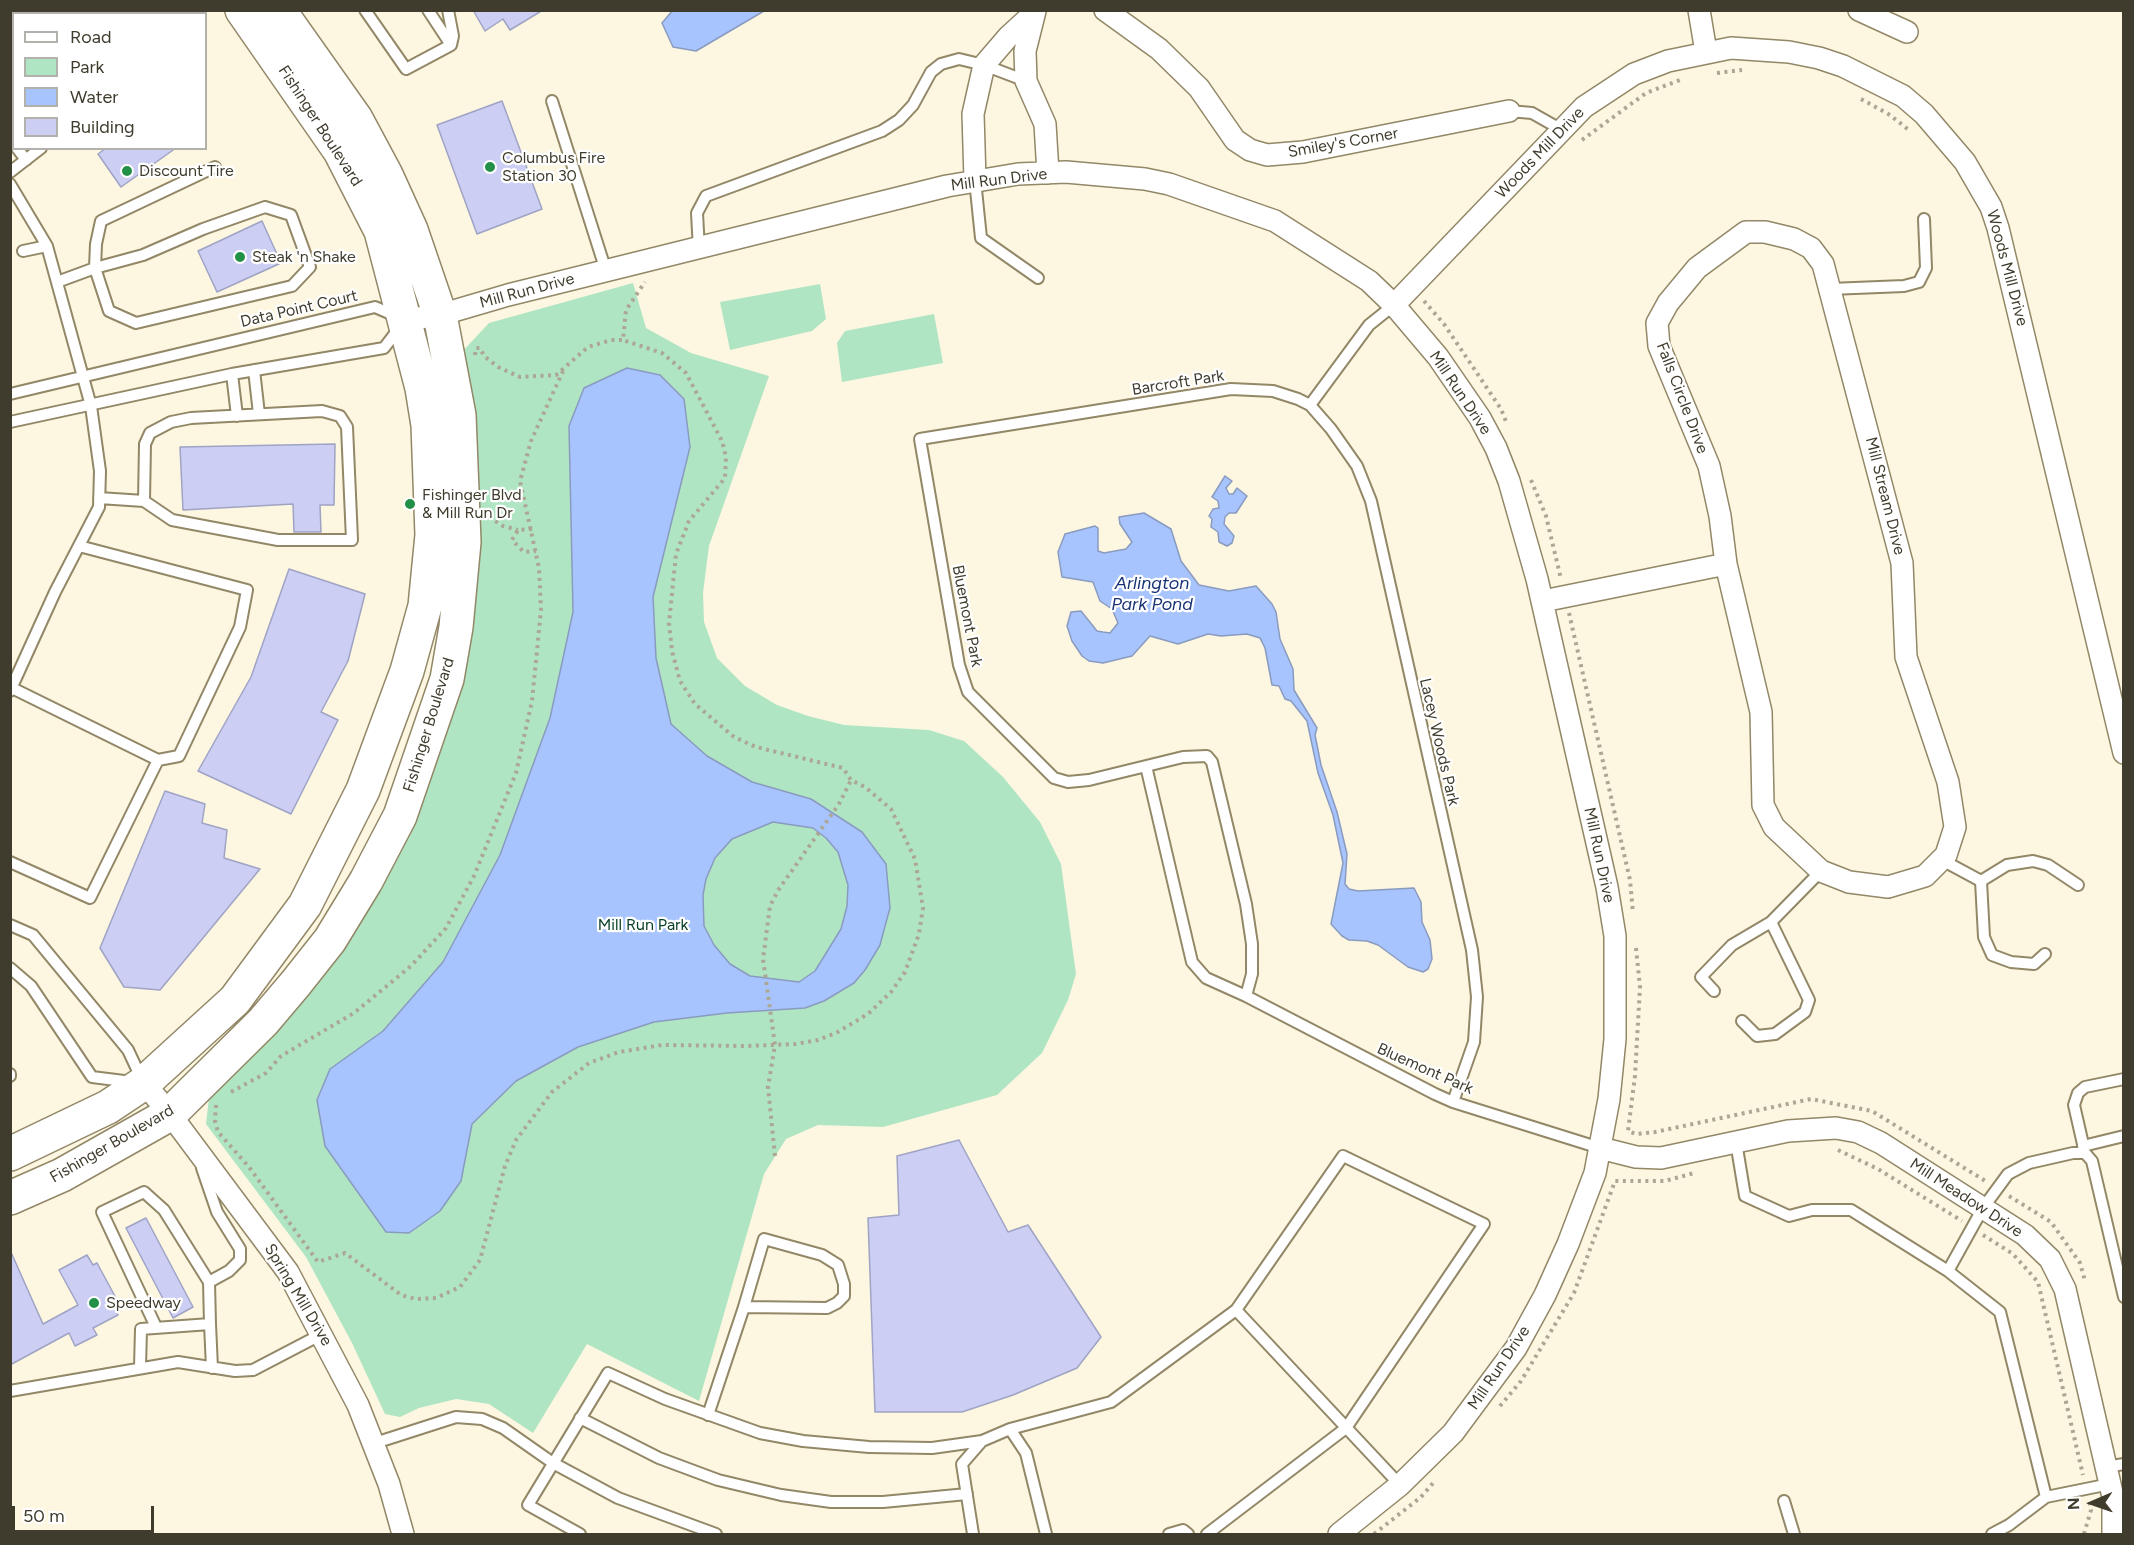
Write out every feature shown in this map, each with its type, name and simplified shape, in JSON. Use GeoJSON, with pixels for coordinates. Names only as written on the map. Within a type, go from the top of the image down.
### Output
{"type":"FeatureCollection","features":[{"type":"Feature","properties":{"kind":"main road","name":"Fishinger Boulevard"},"geometry":{"type":"LineString","coordinates":[[10,1154],[108,1107],[144,1083],[235,1000],[305,905],[363,790],[407,671],[425,606],[432,535],[428,425],[422,388],[381,231],[340,152],[242,10]]}},
{"type":"Feature","properties":{"kind":"main road","name":"Fishinger Boulevard"},"geometry":{"type":"LineString","coordinates":[[10,1198],[62,1175],[170,1114],[263,1022],[330,940],[366,881],[400,816],[447,679],[456,627],[464,542],[459,415],[440,315],[411,230],[357,119],[279,10]]}},
{"type":"Feature","properties":{"kind":"street","name":"Smiley's Corner"},"geometry":{"type":"LineString","coordinates":[[1105,10],[1159,49],[1183,72],[1199,88],[1235,140],[1250,150],[1267,155],[1303,152],[1509,111]]}},
{"type":"Feature","properties":{"kind":"street"},"geometry":{"type":"LineString","coordinates":[[1699,10],[1706,52]]}},
{"type":"Feature","properties":{"kind":"street"},"geometry":{"type":"LineString","coordinates":[[1859,10],[1907,32]]}},
{"type":"Feature","properties":{"kind":"street"},"geometry":{"type":"LineString","coordinates":[[975,180],[973,114],[984,65],[1008,36],[1034,12]]}},
{"type":"Feature","properties":{"kind":"street"},"geometry":{"type":"LineString","coordinates":[[1034,12],[1024,51],[1026,81],[1045,124],[1048,172]]}},
{"type":"Feature","properties":{"kind":"street","name":"Woods Mill Drive"},"geometry":{"type":"LineString","coordinates":[[1394,305],[1569,137],[1584,106],[1634,74],[1668,61],[1731,48],[1789,52],[1819,58],[1866,76],[1903,96],[1924,114],[1965,162],[1991,207],[2008,265],[2124,753]]}},
{"type":"Feature","properties":{"kind":"street","name":"Mill Run Drive"},"geometry":{"type":"LineString","coordinates":[[405,320],[440,315],[606,271],[699,250],[975,180],[1048,172],[1145,179],[1222,201],[1275,221],[1369,282],[1394,305],[1456,380],[1496,448],[1509,481],[1543,602],[1607,887],[1615,936],[1615,1039],[1600,1148],[1589,1190],[1568,1244],[1516,1348],[1454,1433],[1400,1485],[1339,1534]]}},
{"type":"Feature","properties":{"kind":"street","name":"Mill Stream Drive"},"geometry":{"type":"LineString","coordinates":[[1717,252],[1746,232],[1765,232],[1794,239],[1811,248],[1823,264],[1902,563],[1906,657],[1948,782],[1955,827],[1946,855],[1942,860]]}},
{"type":"Feature","properties":{"kind":"street","name":"Falls Circle Drive"},"geometry":{"type":"LineString","coordinates":[[1717,252],[1697,268],[1668,303],[1657,323],[1659,346],[1709,466],[1720,516],[1726,564],[1761,712],[1763,805],[1774,827],[1821,871]]}},
{"type":"Feature","properties":{"kind":"street"},"geometry":{"type":"LineString","coordinates":[[1543,602],[1726,564]]}},
{"type":"Feature","properties":{"kind":"street"},"geometry":{"type":"LineString","coordinates":[[1821,871],[1849,882],[1888,887],[1925,876],[1942,860]]}},
{"type":"Feature","properties":{"kind":"street","name":"Spring Mill Drive"},"geometry":{"type":"LineString","coordinates":[[144,1083],[170,1114],[288,1272],[322,1334],[375,1443],[403,1534]]}},
{"type":"Feature","properties":{"kind":"street","name":"Mill Meadow Drive"},"geometry":{"type":"LineString","coordinates":[[1600,1148],[1636,1157],[1661,1158],[1788,1131],[1836,1128],[1858,1132],[1881,1143],[2038,1246],[2059,1273],[2113,1472],[2113,1534]]}},
{"type":"Feature","properties":{"kind":"lane"},"geometry":{"type":"LineString","coordinates":[[365,10],[406,69],[451,45],[453,36],[448,10]]}},
{"type":"Feature","properties":{"kind":"lane"},"geometry":{"type":"LineString","coordinates":[[428,10],[451,45]]}},
{"type":"Feature","properties":{"kind":"lane"},"geometry":{"type":"LineString","coordinates":[[699,250],[697,213],[706,196],[882,131],[899,120],[913,105],[931,72],[941,64],[959,59],[984,65],[1026,81]]}},
{"type":"Feature","properties":{"kind":"lane"},"geometry":{"type":"LineString","coordinates":[[552,101],[606,271]]}},
{"type":"Feature","properties":{"kind":"lane","name":"Smiley's Corner"},"geometry":{"type":"LineString","coordinates":[[1509,111],[1532,113],[1569,137]]}},
{"type":"Feature","properties":{"kind":"lane"},"geometry":{"type":"LineString","coordinates":[[18,150],[26,160]]}},
{"type":"Feature","properties":{"kind":"lane"},"geometry":{"type":"LineString","coordinates":[[10,172],[38,150]]}},
{"type":"Feature","properties":{"kind":"lane"},"geometry":{"type":"LineString","coordinates":[[57,282],[95,268],[144,255],[203,229],[265,207],[291,215],[310,267],[292,286],[136,323],[109,311],[95,268],[96,244],[101,221],[215,166]]}},
{"type":"Feature","properties":{"kind":"lane"},"geometry":{"type":"LineString","coordinates":[[975,180],[981,238],[1038,278]]}},
{"type":"Feature","properties":{"kind":"lane"},"geometry":{"type":"LineString","coordinates":[[10,184],[47,246],[91,406],[100,471],[99,507],[79,546],[11,689],[158,760],[179,756],[240,627],[247,590],[79,546]]}},
{"type":"Feature","properties":{"kind":"lane"},"geometry":{"type":"LineString","coordinates":[[1830,289],[1904,286],[1919,282],[1926,268],[1924,219]]}},
{"type":"Feature","properties":{"kind":"lane"},"geometry":{"type":"LineString","coordinates":[[23,251],[47,246]]}},
{"type":"Feature","properties":{"kind":"lane"},"geometry":{"type":"LineString","coordinates":[[1310,405],[1370,325],[1394,305]]}},
{"type":"Feature","properties":{"kind":"lane","name":"Data Point Court"},"geometry":{"type":"LineString","coordinates":[[10,394],[375,307],[405,320]]}},
{"type":"Feature","properties":{"kind":"lane"},"geometry":{"type":"LineString","coordinates":[[10,422],[232,374],[384,348],[405,320]]}},
{"type":"Feature","properties":{"kind":"lane"},"geometry":{"type":"LineString","coordinates":[[254,370],[259,414]]}},
{"type":"Feature","properties":{"kind":"lane"},"geometry":{"type":"LineString","coordinates":[[232,374],[237,416]]}},
{"type":"Feature","properties":{"kind":"lane","name":"Barcroft Park"},"geometry":{"type":"LineString","coordinates":[[920,439],[1231,389],[1273,391],[1310,405]]}},
{"type":"Feature","properties":{"kind":"lane","name":"Lacey Woods Park"},"geometry":{"type":"LineString","coordinates":[[1310,405],[1357,466],[1371,501],[1416,711],[1464,912],[1477,997],[1477,1020],[1474,1042],[1453,1102]]}},
{"type":"Feature","properties":{"kind":"lane"},"geometry":{"type":"LineString","coordinates":[[99,498],[144,501],[172,520],[278,540],[352,540],[347,427],[340,416],[322,411],[171,422],[150,433],[145,444],[144,501]]}},
{"type":"Feature","properties":{"kind":"lane","name":"Bluemont Park"},"geometry":{"type":"LineString","coordinates":[[920,439],[959,665],[968,692],[1054,778],[1079,782],[1183,757],[1207,756],[1216,769],[1252,944],[1252,974],[1246,996]]}},
{"type":"Feature","properties":{"kind":"lane"},"geometry":{"type":"LineString","coordinates":[[10,862],[90,898],[158,760]]}},
{"type":"Feature","properties":{"kind":"lane","name":"Bluemont Park"},"geometry":{"type":"LineString","coordinates":[[1146,766],[1192,962],[1206,978],[1246,996],[1453,1102],[1600,1148]]}},
{"type":"Feature","properties":{"kind":"lane"},"geometry":{"type":"LineString","coordinates":[[1942,860],[1981,881]]}},
{"type":"Feature","properties":{"kind":"lane"},"geometry":{"type":"LineString","coordinates":[[1981,881],[2007,865],[2033,861],[2048,865],[2078,885]]}},
{"type":"Feature","properties":{"kind":"lane"},"geometry":{"type":"LineString","coordinates":[[1714,991],[1701,977],[1732,945],[1771,922],[1821,871]]}},
{"type":"Feature","properties":{"kind":"lane"},"geometry":{"type":"LineString","coordinates":[[1981,881],[1984,937],[1992,955],[2011,962],[2034,964],[2045,954]]}},
{"type":"Feature","properties":{"kind":"lane"},"geometry":{"type":"LineString","coordinates":[[1742,1022],[1757,1036],[1775,1034],[1805,1012],[1809,1000],[1771,922]]}},
{"type":"Feature","properties":{"kind":"lane"},"geometry":{"type":"LineString","coordinates":[[10,925],[33,935],[128,1050],[144,1083]]}},
{"type":"Feature","properties":{"kind":"lane"},"geometry":{"type":"LineString","coordinates":[[10,968],[31,986],[92,1077],[144,1083]]}},
{"type":"Feature","properties":{"kind":"lane"},"geometry":{"type":"LineString","coordinates":[[2124,1079],[2085,1088],[2078,1093],[2074,1105],[2084,1150],[2092,1161],[2124,1297]]}},
{"type":"Feature","properties":{"kind":"lane"},"geometry":{"type":"LineString","coordinates":[[1948,1271],[1983,1208],[2016,1167],[2084,1150],[2124,1136]]}},
{"type":"Feature","properties":{"kind":"lane"},"geometry":{"type":"LineString","coordinates":[[1737,1142],[1745,1196],[1789,1216],[1812,1210],[1851,1210],[1948,1271],[2000,1312],[2046,1497]]}},
{"type":"Feature","properties":{"kind":"lane"},"geometry":{"type":"LineString","coordinates":[[198,1154],[217,1212],[240,1249],[240,1260],[229,1271],[209,1282]]}},
{"type":"Feature","properties":{"kind":"lane"},"geometry":{"type":"LineString","coordinates":[[580,1534],[528,1505],[608,1373],[665,1399],[760,1434],[803,1442],[868,1447],[932,1448],[982,1441],[1011,1429],[1111,1402],[1236,1310],[1343,1155],[1484,1224],[1346,1428],[1207,1534]]}},
{"type":"Feature","properties":{"kind":"lane"},"geometry":{"type":"LineString","coordinates":[[156,1327],[102,1212],[144,1192],[164,1210],[209,1282],[212,1368]]}},
{"type":"Feature","properties":{"kind":"lane"},"geometry":{"type":"LineString","coordinates":[[708,1415],[764,1239],[822,1255],[838,1265],[844,1284],[844,1296],[827,1308],[744,1307]]}},
{"type":"Feature","properties":{"kind":"lane"},"geometry":{"type":"LineString","coordinates":[[1236,1310],[1400,1485]]}},
{"type":"Feature","properties":{"kind":"lane"},"geometry":{"type":"LineString","coordinates":[[141,1367],[141,1329],[210,1324]]}},
{"type":"Feature","properties":{"kind":"lane"},"geometry":{"type":"LineString","coordinates":[[10,1391],[178,1362],[212,1368],[254,1370],[322,1334]]}},
{"type":"Feature","properties":{"kind":"lane"},"geometry":{"type":"LineString","coordinates":[[375,1443],[456,1417],[482,1419],[503,1428],[553,1463],[618,1498],[716,1534]]}},
{"type":"Feature","properties":{"kind":"lane"},"geometry":{"type":"LineString","coordinates":[[580,1418],[659,1458],[718,1479],[781,1495],[831,1502],[883,1502],[966,1494]]}},
{"type":"Feature","properties":{"kind":"lane"},"geometry":{"type":"LineString","coordinates":[[1011,1429],[1026,1453],[1046,1534]]}},
{"type":"Feature","properties":{"kind":"lane"},"geometry":{"type":"LineString","coordinates":[[973,1534],[962,1464],[982,1441]]}},
{"type":"Feature","properties":{"kind":"lane"},"geometry":{"type":"LineString","coordinates":[[1992,1534],[2010,1525],[2046,1497],[2086,1489],[2113,1472]]}},
{"type":"Feature","properties":{"kind":"lane"},"geometry":{"type":"LineString","coordinates":[[1784,1501],[1794,1534]]}},
{"type":"Feature","properties":{"kind":"lane"},"geometry":{"type":"LineString","coordinates":[[1169,1534],[1183,1530],[1188,1534]]}},
{"type":"Feature","properties":{"kind":"path"},"geometry":{"type":"LineString","coordinates":[[1705,74],[1752,69]]}},
{"type":"Feature","properties":{"kind":"path"},"geometry":{"type":"LineString","coordinates":[[1569,137],[1646,93],[1684,79]]}},
{"type":"Feature","properties":{"kind":"path"},"geometry":{"type":"LineString","coordinates":[[1859,99],[1890,115],[1912,132]]}},
{"type":"Feature","properties":{"kind":"path"},"geometry":{"type":"LineString","coordinates":[[623,340],[626,310],[645,282]]}},
{"type":"Feature","properties":{"kind":"path"},"geometry":{"type":"LineString","coordinates":[[1432,293],[1424,301],[1444,324],[1501,409],[1510,430]]}},
{"type":"Feature","properties":{"kind":"path"},"geometry":{"type":"LineString","coordinates":[[221,1099],[215,1113],[218,1132],[249,1167],[318,1262],[345,1253],[401,1295],[416,1299],[436,1298],[460,1287],[473,1272],[487,1238],[512,1148],[534,1113],[562,1083],[595,1060],[626,1050],[662,1045],[796,1044],[830,1036],[868,1014],[900,980],[919,934],[923,909],[915,859],[902,828],[883,801],[851,780],[843,768],[765,750],[740,741],[707,716],[689,697],[680,681],[672,651],[669,623],[676,554],[689,521],[725,478],[726,458],[722,441],[686,373],[662,353],[623,340],[611,340],[588,346],[578,353],[563,371],[543,409],[522,469],[521,491],[536,551],[541,610],[537,668],[526,731],[510,791],[459,906],[446,928],[420,958],[373,999],[345,1020],[281,1056],[266,1073],[229,1093]]}},
{"type":"Feature","properties":{"kind":"path"},"geometry":{"type":"LineString","coordinates":[[480,348],[484,356],[498,368],[520,377],[548,377],[563,371]]}},
{"type":"Feature","properties":{"kind":"path"},"geometry":{"type":"LineString","coordinates":[[1528,473],[1546,516],[1630,880],[1633,915]]}},
{"type":"Feature","properties":{"kind":"path"},"geometry":{"type":"LineString","coordinates":[[531,529],[518,530],[512,540],[524,552],[536,551]]}},
{"type":"Feature","properties":{"kind":"path"},"geometry":{"type":"LineString","coordinates":[[775,1156],[768,1087],[775,1045],[764,974],[765,937],[770,906],[779,889],[839,804],[851,780]]}},
{"type":"Feature","properties":{"kind":"path"},"geometry":{"type":"LineString","coordinates":[[1636,939],[1640,987],[1635,1076],[1628,1131],[1636,1134],[1655,1132],[1811,1099],[1872,1112],[2051,1222],[2080,1263],[2086,1286]]}},
{"type":"Feature","properties":{"kind":"path"},"geometry":{"type":"LineString","coordinates":[[1832,1146],[1878,1169],[2013,1254],[2038,1282],[2091,1510],[2084,1534]]}},
{"type":"Feature","properties":{"kind":"path"},"geometry":{"type":"LineString","coordinates":[[1498,1408],[1521,1381],[1574,1293],[1615,1181],[1665,1181],[1698,1172]]}},
{"type":"Feature","properties":{"kind":"path"},"geometry":{"type":"LineString","coordinates":[[1374,1534],[1421,1497],[1437,1479]]}},
{"type":"Feature","properties":{"kind":"green space","name":"Mill Run Park"},"geometry":{"type":"Polygon","coordinates":[[[633,283],[646,328],[691,353],[769,376],[709,546],[703,593],[704,622],[717,658],[745,686],[777,705],[808,716],[844,725],[929,730],[964,741],[1003,777],[1040,822],[1061,864],[1076,974],[1068,1000],[1042,1053],[997,1095],[883,1127],[818,1125],[786,1139],[764,1174],[699,1401],[587,1344],[533,1433],[489,1404],[456,1399],[419,1408],[400,1417],[385,1414],[352,1343],[306,1257],[206,1124],[210,1089],[281,1019],[461,677],[461,353],[489,323],[633,283]]]}},
{"type":"Feature","properties":{"kind":"green space"},"geometry":{"type":"Polygon","coordinates":[[[820,284],[826,319],[812,331],[730,350],[720,302],[820,284]]]}},
{"type":"Feature","properties":{"kind":"green space"},"geometry":{"type":"Polygon","coordinates":[[[934,314],[943,363],[842,382],[837,343],[845,331],[934,314]]]}},
{"type":"Feature","properties":{"kind":"water"},"geometry":{"type":"Polygon","coordinates":[[[673,10],[764,11],[696,51],[673,47],[662,23],[673,10]]]}},
{"type":"Feature","properties":{"kind":"water"},"geometry":{"type":"Polygon","coordinates":[[[627,368],[660,375],[684,399],[690,447],[653,597],[656,658],[671,724],[707,756],[752,782],[811,799],[862,832],[886,864],[890,908],[880,945],[865,970],[854,983],[824,1001],[805,1008],[727,1013],[654,1022],[578,1047],[516,1081],[472,1124],[461,1181],[440,1211],[409,1233],[386,1232],[325,1146],[317,1100],[330,1069],[383,1031],[443,962],[500,855],[550,718],[573,612],[569,426],[584,388],[627,368]],[[773,822],[732,839],[715,858],[706,879],[703,895],[704,926],[714,945],[730,964],[750,976],[799,982],[815,971],[841,929],[847,906],[848,885],[838,852],[813,828],[773,822]]]}},
{"type":"Feature","properties":{"kind":"water"},"geometry":{"type":"Polygon","coordinates":[[[1225,476],[1232,481],[1226,488],[1229,494],[1233,494],[1237,488],[1247,496],[1236,513],[1229,513],[1225,517],[1224,524],[1234,536],[1232,543],[1227,546],[1219,542],[1218,532],[1211,527],[1212,519],[1209,516],[1213,509],[1219,508],[1218,501],[1212,497],[1225,476]]]}},
{"type":"Feature","properties":{"kind":"water","name":"Arlington Park Pond"},"geometry":{"type":"Polygon","coordinates":[[[1144,513],[1171,529],[1181,561],[1199,585],[1229,591],[1256,586],[1272,604],[1276,612],[1280,639],[1293,669],[1294,690],[1317,728],[1315,735],[1321,765],[1337,812],[1347,854],[1345,884],[1349,889],[1358,891],[1414,888],[1421,902],[1422,922],[1430,940],[1432,959],[1428,969],[1423,972],[1408,967],[1378,945],[1367,941],[1349,940],[1331,924],[1343,863],[1333,815],[1318,773],[1307,721],[1291,701],[1285,699],[1279,686],[1272,685],[1265,648],[1260,638],[1247,634],[1221,636],[1208,634],[1178,644],[1150,636],[1132,656],[1103,663],[1089,661],[1082,656],[1072,641],[1067,626],[1071,612],[1081,611],[1097,631],[1110,633],[1118,623],[1112,609],[1100,601],[1093,582],[1062,577],[1058,552],[1065,534],[1095,526],[1098,528],[1098,551],[1104,553],[1126,549],[1132,542],[1120,524],[1119,517],[1144,513]]]}},
{"type":"Feature","properties":{"kind":"building"},"geometry":{"type":"Polygon","coordinates":[[[473,10],[543,10],[510,30],[503,19],[485,31],[473,10]]]}},
{"type":"Feature","properties":{"kind":"building","name":"Columbus Fire Station 30"},"geometry":{"type":"Polygon","coordinates":[[[502,101],[542,209],[477,234],[437,125],[502,101]]]}},
{"type":"Feature","properties":{"kind":"building","name":"Discount Tire"},"geometry":{"type":"Polygon","coordinates":[[[103,150],[173,150],[121,187],[98,154],[103,150]]]}},
{"type":"Feature","properties":{"kind":"building","name":"Steak 'n Shake"},"geometry":{"type":"Polygon","coordinates":[[[262,221],[281,263],[217,292],[198,251],[262,221]]]}},
{"type":"Feature","properties":{"kind":"building"},"geometry":{"type":"Polygon","coordinates":[[[335,444],[334,505],[320,505],[321,532],[294,532],[293,504],[183,510],[180,447],[335,444]]]}},
{"type":"Feature","properties":{"kind":"building"},"geometry":{"type":"Polygon","coordinates":[[[289,569],[365,594],[348,661],[321,712],[338,720],[291,814],[198,771],[251,677],[289,569]]]}},
{"type":"Feature","properties":{"kind":"building"},"geometry":{"type":"Polygon","coordinates":[[[165,791],[205,804],[202,823],[227,830],[224,858],[260,869],[160,990],[124,987],[100,948],[165,791]]]}},
{"type":"Feature","properties":{"kind":"building"},"geometry":{"type":"Polygon","coordinates":[[[959,1140],[1008,1232],[1028,1225],[1101,1337],[1077,1368],[1013,1395],[962,1412],[875,1412],[868,1218],[899,1215],[897,1156],[959,1140]]]}},
{"type":"Feature","properties":{"kind":"building","name":"Speedway"},"geometry":{"type":"Polygon","coordinates":[[[146,1218],[193,1307],[173,1318],[126,1228],[146,1218]]]}},
{"type":"Feature","properties":{"kind":"building"},"geometry":{"type":"Polygon","coordinates":[[[10,1250],[43,1324],[78,1305],[59,1270],[87,1255],[93,1265],[97,1263],[116,1298],[111,1300],[118,1315],[93,1328],[97,1335],[75,1346],[69,1333],[10,1365],[10,1250]]]}},
{"type":"Feature","properties":{"kind":"place","name":"Columbus Fire Station 30"},"geometry":{"type":"Point","coordinates":[490,167]}},
{"type":"Feature","properties":{"kind":"place","name":"Discount Tire"},"geometry":{"type":"Point","coordinates":[127,171]}},
{"type":"Feature","properties":{"kind":"place","name":"Steak 'n Shake"},"geometry":{"type":"Point","coordinates":[240,257]}},
{"type":"Feature","properties":{"kind":"place","name":"Fishinger Blvd & Mill Run Dr"},"geometry":{"type":"Point","coordinates":[410,504]}},
{"type":"Feature","properties":{"kind":"place","name":"Speedway"},"geometry":{"type":"Point","coordinates":[94,1303]}}]}
